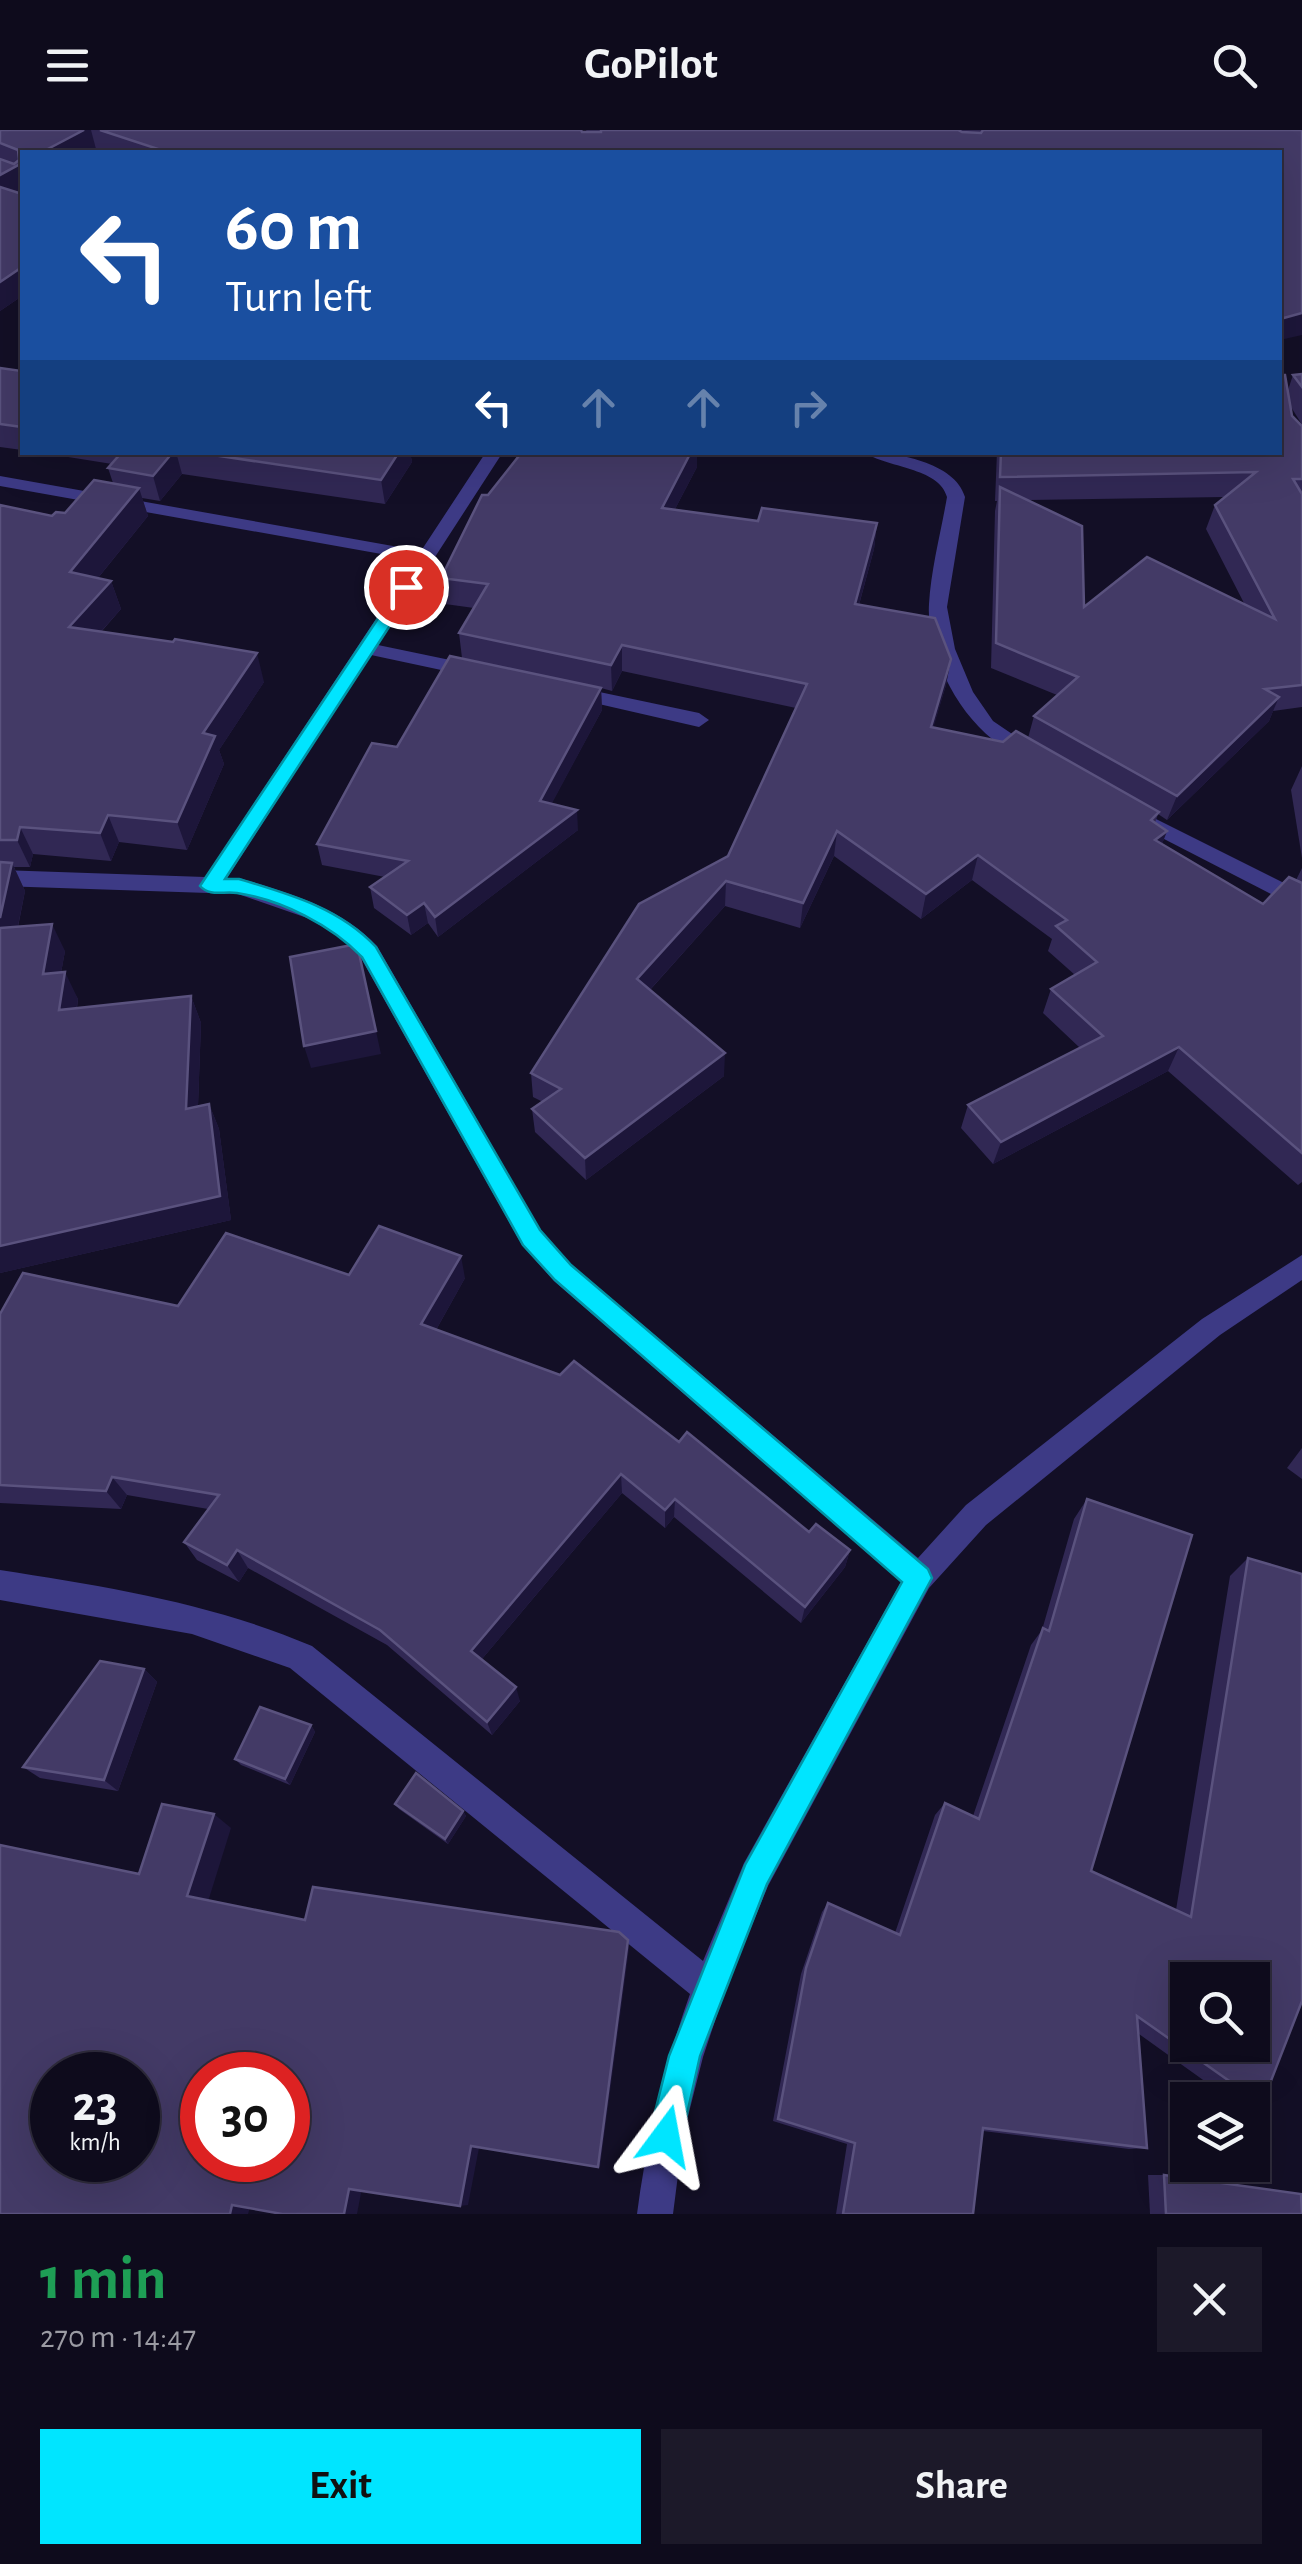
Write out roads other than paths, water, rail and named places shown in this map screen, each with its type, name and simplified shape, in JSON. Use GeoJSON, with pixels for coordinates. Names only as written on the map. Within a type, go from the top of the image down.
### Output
{"type":"FeatureCollection","features":[{"type":"Feature","properties":{"kind":"street"},"geometry":{"type":"LineString","coordinates":[[210,886],[493,455]]}},
{"type":"Feature","properties":{"kind":"street"},"geometry":{"type":"LineString","coordinates":[[881,455],[938,475],[953,486],[956,498],[938,607],[945,649],[964,693],[986,726],[1052,768]]}},
{"type":"Feature","properties":{"kind":"street"},"geometry":{"type":"LineString","coordinates":[[0,481],[427,557]]}},
{"type":"Feature","properties":{"kind":"street"},"geometry":{"type":"LineString","coordinates":[[366,648],[503,678]]}},
{"type":"Feature","properties":{"kind":"street"},"geometry":{"type":"LineString","coordinates":[[542,686],[698,720]]}},
{"type":"Feature","properties":{"kind":"street"},"geometry":{"type":"LineString","coordinates":[[1116,804],[1302,902]]}},
{"type":"Feature","properties":{"kind":"street"},"geometry":{"type":"LineString","coordinates":[[0,878],[239,886],[318,913],[352,934],[369,952],[531,1238],[563,1273],[918,1578]]}},
{"type":"Feature","properties":{"kind":"street"},"geometry":{"type":"LineString","coordinates":[[655,2214],[684,2056],[709,1988],[756,1876],[918,1578],[976,1516],[1211,1327],[1302,1266]]}},
{"type":"Feature","properties":{"kind":"street"},"geometry":{"type":"LineString","coordinates":[[0,1585],[124,1605],[245,1634],[301,1657],[709,1988]]}}]}
